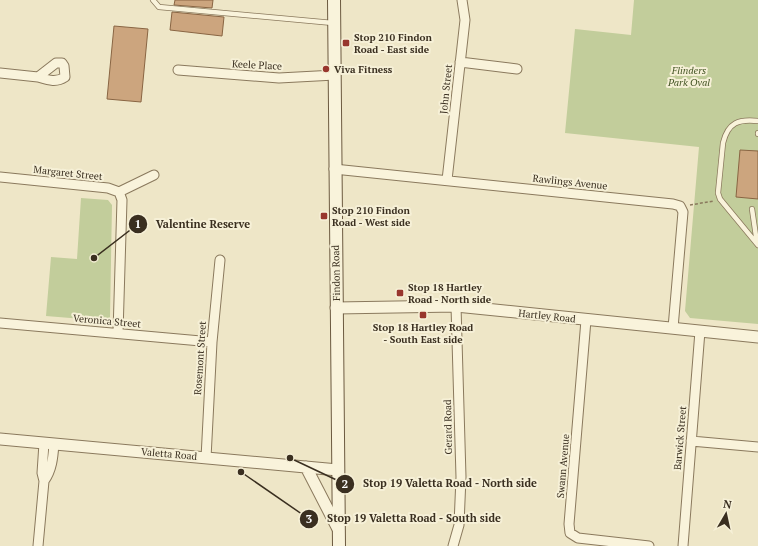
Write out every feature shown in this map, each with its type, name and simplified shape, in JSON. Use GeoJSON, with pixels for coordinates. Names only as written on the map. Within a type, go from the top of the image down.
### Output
{"type":"FeatureCollection","features":[{"type":"Feature","properties":{"kind":"main road","name":"Findon Road"},"geometry":{"type":"LineString","coordinates":[[334,0],[334,169],[339,546]]}},
{"type":"Feature","properties":{"kind":"street","name":"John Street"},"geometry":{"type":"LineString","coordinates":[[447,180],[465,20],[462,0]]}},
{"type":"Feature","properties":{"kind":"street"},"geometry":{"type":"LineString","coordinates":[[460,62],[517,69]]}},
{"type":"Feature","properties":{"kind":"street","name":"Keele Place"},"geometry":{"type":"LineString","coordinates":[[178,70],[279,78],[335,75]]}},
{"type":"Feature","properties":{"kind":"street"},"geometry":{"type":"LineString","coordinates":[[0,73],[38,77]]}},
{"type":"Feature","properties":{"kind":"street","name":"Rawlings Avenue"},"geometry":{"type":"LineString","coordinates":[[334,169],[673,204],[680,206]]}},
{"type":"Feature","properties":{"kind":"street"},"geometry":{"type":"LineString","coordinates":[[118,332],[122,200],[119,192],[154,174]]}},
{"type":"Feature","properties":{"kind":"street","name":"Margaret Street"},"geometry":{"type":"LineString","coordinates":[[0,177],[108,188],[119,192]]}},
{"type":"Feature","properties":{"kind":"street"},"geometry":{"type":"LineString","coordinates":[[673,328],[683,212],[680,206]]}},
{"type":"Feature","properties":{"kind":"street","name":"Rosemont Street"},"geometry":{"type":"LineString","coordinates":[[206,458],[212,342],[220,260]]}},
{"type":"Feature","properties":{"kind":"street","name":"Hartley Road"},"geometry":{"type":"LineString","coordinates":[[336,308],[456,306],[758,337]]}},
{"type":"Feature","properties":{"kind":"street","name":"Gerard Road"},"geometry":{"type":"LineString","coordinates":[[453,546],[459,525],[461,477],[456,306]]}},
{"type":"Feature","properties":{"kind":"street","name":"Swann Avenue"},"geometry":{"type":"LineString","coordinates":[[586,320],[569,524],[570,533],[578,538],[649,546]]}},
{"type":"Feature","properties":{"kind":"street","name":"Veronica Street"},"geometry":{"type":"LineString","coordinates":[[0,323],[118,332],[212,342]]}},
{"type":"Feature","properties":{"kind":"street","name":"Barwick Street"},"geometry":{"type":"LineString","coordinates":[[683,546],[700,331]]}},
{"type":"Feature","properties":{"kind":"street","name":"Valetta Road"},"geometry":{"type":"LineString","coordinates":[[0,439],[338,470]]}},
{"type":"Feature","properties":{"kind":"street"},"geometry":{"type":"LineString","coordinates":[[691,441],[758,448]]}},
{"type":"Feature","properties":{"kind":"street"},"geometry":{"type":"LineString","coordinates":[[38,546],[44,481],[49,474],[49,444]]}},
{"type":"Feature","properties":{"kind":"street"},"geometry":{"type":"LineString","coordinates":[[306,467],[338,529]]}},
{"type":"Feature","properties":{"kind":"lane"},"geometry":{"type":"LineString","coordinates":[[153,0],[159,8],[334,23]]}},
{"type":"Feature","properties":{"kind":"lane"},"geometry":{"type":"LineString","coordinates":[[758,121],[743,120],[730,128],[725,135],[718,193],[720,199],[758,245]]}},
{"type":"Feature","properties":{"kind":"lane"},"geometry":{"type":"LineString","coordinates":[[752,209],[758,245]]}},
{"type":"Feature","properties":{"kind":"path"},"geometry":{"type":"LineString","coordinates":[[680,206],[720,199]]}},
{"type":"Feature","properties":{"kind":"green space","name":"Flinders Park Oval"},"geometry":{"type":"Polygon","coordinates":[[[634,0],[758,0],[758,324],[690,318],[685,311],[699,147],[565,133],[575,29],[631,35],[634,0]]]}},
{"type":"Feature","properties":{"kind":"green space"},"geometry":{"type":"Polygon","coordinates":[[[81,198],[108,200],[112,205],[110,317],[107,321],[46,316],[51,257],[77,259],[81,198]]]}},
{"type":"Feature","properties":{"kind":"building"},"geometry":{"type":"Polygon","coordinates":[[[175,0],[213,0],[212,8],[174,5],[175,0]]]}},
{"type":"Feature","properties":{"kind":"building"},"geometry":{"type":"Polygon","coordinates":[[[172,12],[224,17],[222,36],[170,30],[172,12]]]}},
{"type":"Feature","properties":{"kind":"building"},"geometry":{"type":"Polygon","coordinates":[[[114,26],[148,29],[141,102],[107,99],[114,26]]]}},
{"type":"Feature","properties":{"kind":"building"},"geometry":{"type":"Polygon","coordinates":[[[740,150],[758,151],[758,199],[736,197],[740,150]]]}},
{"type":"Feature","properties":{"kind":"place","name":"Stop 210 Findon Road - East side"},"geometry":{"type":"Point","coordinates":[346,43]}},
{"type":"Feature","properties":{"kind":"place","name":"Viva Fitness"},"geometry":{"type":"Point","coordinates":[326,69]}},
{"type":"Feature","properties":{"kind":"place","name":"Stop 210 Findon Road - West side"},"geometry":{"type":"Point","coordinates":[324,216]}},
{"type":"Feature","properties":{"kind":"place","name":"Valentine Reserve"},"geometry":{"type":"Point","coordinates":[94,258]}},
{"type":"Feature","properties":{"kind":"place","name":"Stop 18 Hartley Road - North side"},"geometry":{"type":"Point","coordinates":[400,293]}},
{"type":"Feature","properties":{"kind":"place","name":"Stop 18 Hartley Road - South East side"},"geometry":{"type":"Point","coordinates":[423,315]}},
{"type":"Feature","properties":{"kind":"place","name":"Stop 19 Valetta Road - North side"},"geometry":{"type":"Point","coordinates":[290,458]}},
{"type":"Feature","properties":{"kind":"place","name":"Stop 19 Valetta Road - South side"},"geometry":{"type":"Point","coordinates":[241,472]}}]}
